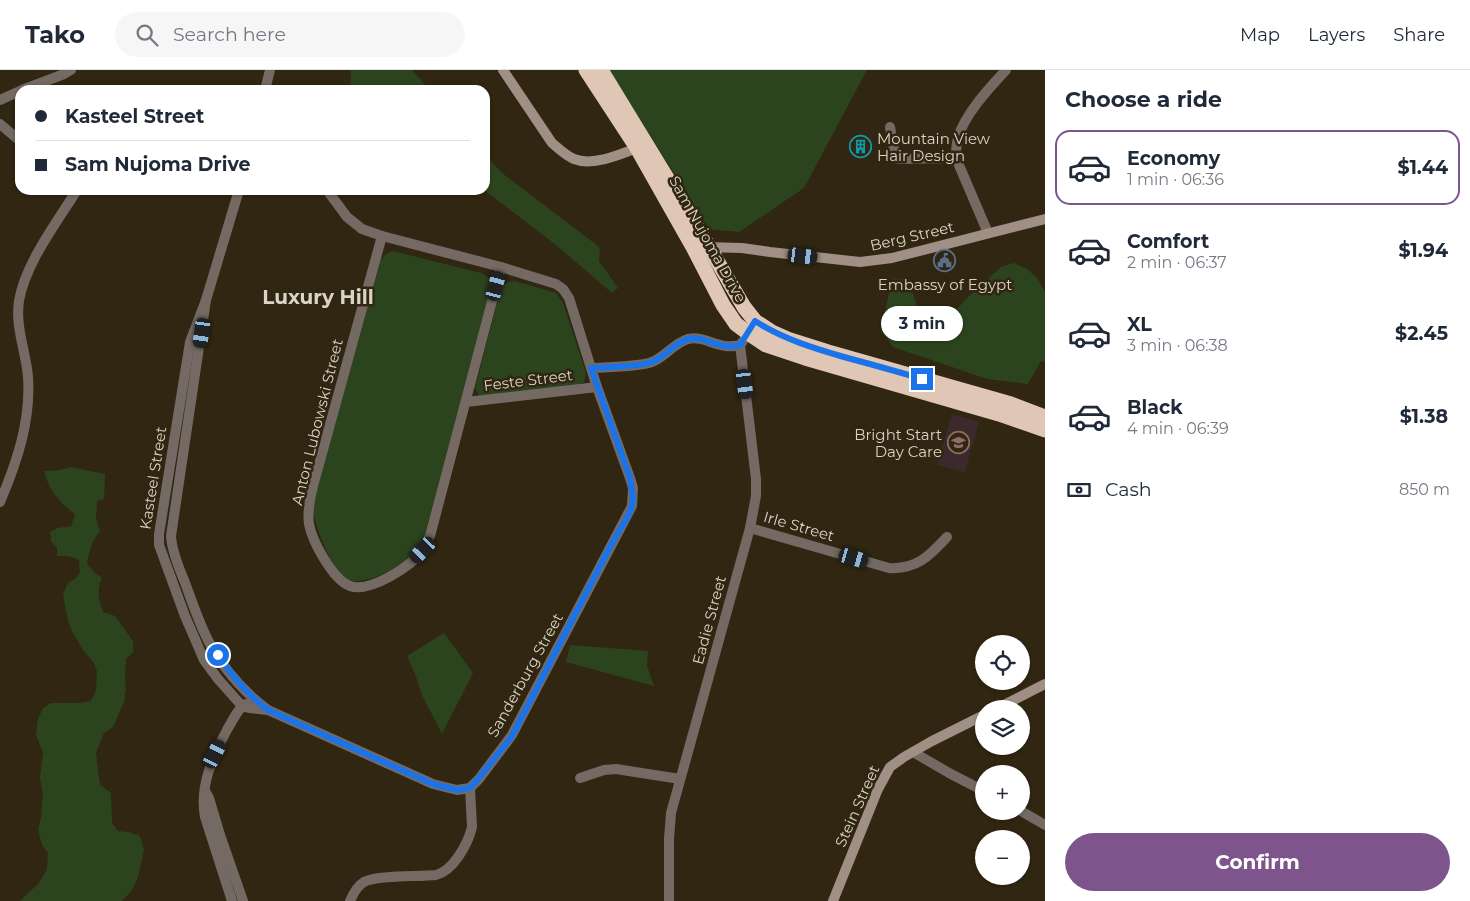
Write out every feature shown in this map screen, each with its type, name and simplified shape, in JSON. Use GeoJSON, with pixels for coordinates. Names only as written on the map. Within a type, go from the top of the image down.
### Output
{"type":"FeatureCollection","features":[{"type":"Feature","properties":{"kind":"highway","name":"Sam Nujoma Drive"},"geometry":{"type":"LineString","coordinates":[[586,70],[642,146],[710,247],[744,307],[748,333]]}},
{"type":"Feature","properties":{"kind":"highway","name":"Sam Nujoma Drive"},"geometry":{"type":"LineString","coordinates":[[601,70],[723,305],[736,324],[766,345],[999,414],[1045,430]]}},
{"type":"Feature","properties":{"kind":"highway","name":"Sam Nujoma Drive"},"geometry":{"type":"LineString","coordinates":[[748,333],[772,332],[828,352],[1011,404],[1045,417]]}},
{"type":"Feature","properties":{"kind":"street"},"geometry":{"type":"LineString","coordinates":[[34,85],[71,70]]}},
{"type":"Feature","properties":{"kind":"street"},"geometry":{"type":"LineString","coordinates":[[266,85],[270,70]]}},
{"type":"Feature","properties":{"kind":"street"},"geometry":{"type":"LineString","coordinates":[[503,70],[552,143],[573,159],[590,162],[642,146]]}},
{"type":"Feature","properties":{"kind":"street"},"geometry":{"type":"LineString","coordinates":[[988,233],[956,158],[958,139],[973,110],[1006,70]]}},
{"type":"Feature","properties":{"kind":"street"},"geometry":{"type":"LineString","coordinates":[[0,100],[15,93]]}},
{"type":"Feature","properties":{"kind":"street"},"geometry":{"type":"LineString","coordinates":[[0,124],[15,137]]}},
{"type":"Feature","properties":{"kind":"street"},"geometry":{"type":"LineString","coordinates":[[890,127],[895,155],[898,159],[956,158]]}},
{"type":"Feature","properties":{"kind":"street"},"geometry":{"type":"LineString","coordinates":[[0,502],[14,467],[28,410],[28,378],[18,313],[21,290],[26,276],[43,244],[73,195]]}},
{"type":"Feature","properties":{"kind":"street","name":"Kasteel Street"},"geometry":{"type":"LineString","coordinates":[[238,195],[206,300],[190,342],[159,534],[159,545],[185,616],[204,660],[242,706],[268,710]]}},
{"type":"Feature","properties":{"kind":"street"},"geometry":{"type":"LineString","coordinates":[[330,195],[343,213],[362,229],[556,284],[563,289],[569,298],[591,368]]}},
{"type":"Feature","properties":{"kind":"street","name":"Berg Street"},"geometry":{"type":"LineString","coordinates":[[693,247],[742,248],[860,262],[892,258],[1045,219]]}},
{"type":"Feature","properties":{"kind":"street","name":"Anton Lubowski Street"},"geometry":{"type":"LineString","coordinates":[[382,236],[308,506],[309,523],[313,536],[331,571],[338,579],[349,586],[360,588],[374,584],[392,575],[411,563],[423,550],[430,536],[501,267]]}},
{"type":"Feature","properties":{"kind":"street","name":"Kasteel Street"},"geometry":{"type":"LineString","coordinates":[[206,300],[171,543],[191,599],[210,644],[236,680],[254,699],[268,710],[433,784],[457,790],[470,788]]}},
{"type":"Feature","properties":{"kind":"street","name":"Feste Street"},"geometry":{"type":"LineString","coordinates":[[466,402],[597,387],[591,368],[653,362],[689,339],[726,347],[748,333]]}},
{"type":"Feature","properties":{"kind":"street","name":"Eadie Street"},"geometry":{"type":"LineString","coordinates":[[669,901],[669,830],[671,813],[750,528],[756,496],[748,333]]}},
{"type":"Feature","properties":{"kind":"street","name":"Sanderburg Street"},"geometry":{"type":"LineString","coordinates":[[470,788],[512,736],[632,506],[630,478],[597,387]]}},
{"type":"Feature","properties":{"kind":"street","name":"Irle Street"},"geometry":{"type":"LineString","coordinates":[[750,528],[889,568],[898,568],[920,562],[928,557],[947,537]]}},
{"type":"Feature","properties":{"kind":"street"},"geometry":{"type":"LineString","coordinates":[[1014,700],[1045,684]]}},
{"type":"Feature","properties":{"kind":"street"},"geometry":{"type":"LineString","coordinates":[[232,901],[203,808],[208,771],[215,754],[242,706],[254,699]]}},
{"type":"Feature","properties":{"kind":"street","name":"Stein Street"},"geometry":{"type":"LineString","coordinates":[[832,901],[890,767],[913,752],[975,720]]}},
{"type":"Feature","properties":{"kind":"street"},"geometry":{"type":"LineString","coordinates":[[913,752],[975,786]]}},
{"type":"Feature","properties":{"kind":"street"},"geometry":{"type":"LineString","coordinates":[[580,778],[616,768],[680,779]]}},
{"type":"Feature","properties":{"kind":"street"},"geometry":{"type":"LineString","coordinates":[[350,901],[356,890],[365,882],[373,879],[436,875],[447,870],[466,843],[472,827],[470,788]]}},
{"type":"Feature","properties":{"kind":"street"},"geometry":{"type":"LineString","coordinates":[[205,790],[210,798],[243,901]]}},
{"type":"Feature","properties":{"kind":"street"},"geometry":{"type":"LineString","coordinates":[[1030,816],[1045,825]]}},
{"type":"Feature","properties":{"kind":"shaded area","name":"Bright Start Day Care"},"geometry":{"type":"Polygon","coordinates":[[[952,414],[979,422],[965,472],[937,465],[952,414]]]}},
{"type":"Feature","properties":{"kind":"green space"},"geometry":{"type":"Polygon","coordinates":[[[351,70],[412,70],[426,85],[350,85],[351,70]]]}},
{"type":"Feature","properties":{"kind":"green space"},"geometry":{"type":"Polygon","coordinates":[[[609,70],[867,70],[804,188],[739,232],[709,229],[609,70]]]}},
{"type":"Feature","properties":{"kind":"green space"},"geometry":{"type":"Polygon","coordinates":[[[490,160],[502,173],[598,246],[600,249],[599,261],[618,288],[612,293],[556,245],[490,195],[490,160]]]}},
{"type":"Feature","properties":{"kind":"green space"},"geometry":{"type":"Polygon","coordinates":[[[393,251],[481,273],[488,277],[491,285],[425,535],[415,552],[393,569],[373,578],[354,581],[347,579],[341,574],[326,550],[313,513],[314,496],[381,260],[386,254],[393,251]]]}},
{"type":"Feature","properties":{"kind":"green space"},"geometry":{"type":"Polygon","coordinates":[[[1014,263],[1027,269],[1037,278],[1045,292],[1045,362],[1041,361],[1028,384],[987,379],[893,347],[881,331],[892,279],[908,280],[924,326],[937,330],[971,294],[1001,267],[1014,263]]]}},
{"type":"Feature","properties":{"kind":"green space"},"geometry":{"type":"Polygon","coordinates":[[[515,281],[556,293],[563,303],[586,373],[584,382],[577,386],[487,397],[479,395],[475,388],[501,288],[506,283],[515,281]]]}},
{"type":"Feature","properties":{"kind":"green space"},"geometry":{"type":"Polygon","coordinates":[[[71,467],[105,474],[104,499],[97,501],[96,519],[100,531],[91,546],[87,564],[102,578],[99,599],[103,612],[115,616],[133,641],[133,652],[126,659],[124,702],[113,727],[104,733],[96,753],[100,785],[111,793],[112,823],[118,831],[140,836],[144,850],[138,877],[132,890],[122,901],[20,901],[39,883],[47,869],[48,853],[42,845],[38,829],[43,795],[40,777],[43,752],[36,735],[38,719],[43,708],[51,703],[91,701],[96,691],[97,672],[94,663],[83,650],[72,631],[68,621],[63,594],[68,583],[76,578],[80,572],[79,560],[68,556],[57,556],[57,548],[51,541],[50,532],[58,528],[71,526],[75,514],[55,496],[44,471],[71,467]]]}},
{"type":"Feature","properties":{"kind":"green space"},"geometry":{"type":"Polygon","coordinates":[[[444,633],[473,673],[442,734],[422,695],[407,656],[444,633]]]}},
{"type":"Feature","properties":{"kind":"green space"},"geometry":{"type":"Polygon","coordinates":[[[570,645],[648,651],[647,666],[654,686],[566,662],[570,645]]]}},
{"type":"Feature","properties":{"kind":"place","name":"Mountain View Hair Design"},"geometry":{"type":"Point","coordinates":[861,147]}},
{"type":"Feature","properties":{"kind":"place","name":"Embassy of Egypt"},"geometry":{"type":"Point","coordinates":[945,261]}},
{"type":"Feature","properties":{"kind":"place","name":"Bright Start Day Care"},"geometry":{"type":"Point","coordinates":[958,443]}},
{"type":"Feature","properties":{"kind":"district","name":"Luxury Hill"},"geometry":{"type":"Point","coordinates":[318,297]}},
{"type":"Feature","properties":{"kind":"route"},"geometry":{"type":"LineString","coordinates":[[218,655],[236,680],[254,699],[268,710],[433,784],[457,790],[470,788],[512,736],[519,724],[632,506],[633,498],[630,478],[591,368],[653,362],[689,339],[734,347],[740,345],[755,321],[772,332],[790,340],[922,379]]}}]}
